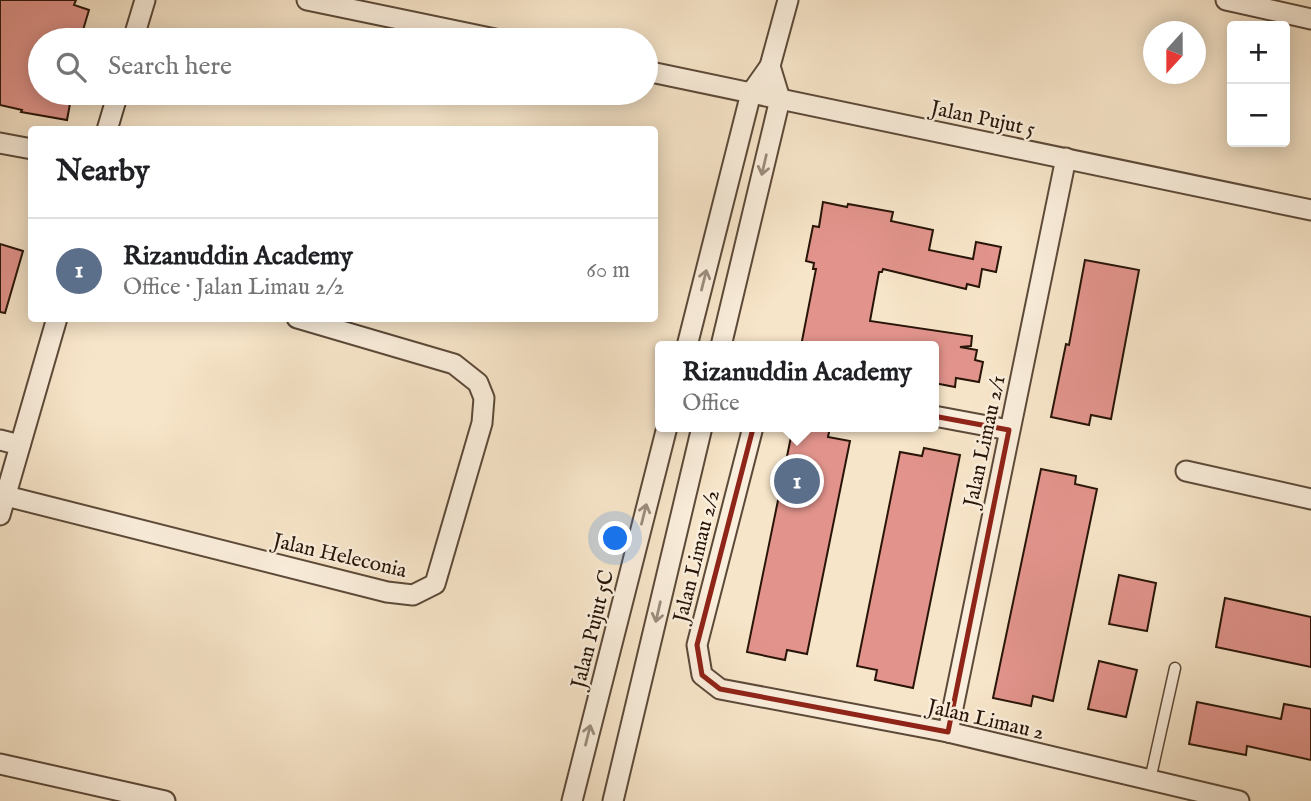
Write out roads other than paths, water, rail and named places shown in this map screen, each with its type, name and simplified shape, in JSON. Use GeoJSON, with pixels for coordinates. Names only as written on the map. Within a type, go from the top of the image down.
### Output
{"type":"FeatureCollection","features":[{"type":"Feature","properties":{"kind":"street"},"geometry":{"type":"LineString","coordinates":[[137,28],[145,0]]}},
{"type":"Feature","properties":{"kind":"street"},"geometry":{"type":"LineString","coordinates":[[307,0],[442,28]]}},
{"type":"Feature","properties":{"kind":"street"},"geometry":{"type":"LineString","coordinates":[[688,341],[751,93],[771,66],[788,0]]}},
{"type":"Feature","properties":{"kind":"street"},"geometry":{"type":"LineString","coordinates":[[1226,0],[1311,19]]}},
{"type":"Feature","properties":{"kind":"street"},"geometry":{"type":"LineString","coordinates":[[722,341],[780,99],[771,66]]}},
{"type":"Feature","properties":{"kind":"street","name":"Jalan Pujut 5"},"geometry":{"type":"LineString","coordinates":[[658,74],[1311,210]]}},
{"type":"Feature","properties":{"kind":"street"},"geometry":{"type":"LineString","coordinates":[[108,126],[114,105]]}},
{"type":"Feature","properties":{"kind":"street"},"geometry":{"type":"LineString","coordinates":[[0,143],[28,148]]}},
{"type":"Feature","properties":{"kind":"street","name":"Jalan Limau 2/1"},"geometry":{"type":"LineString","coordinates":[[948,732],[1066,158]]}},
{"type":"Feature","properties":{"kind":"street"},"geometry":{"type":"LineString","coordinates":[[0,515],[56,322]]}},
{"type":"Feature","properties":{"kind":"street","name":"Jalan Heleconia"},"geometry":{"type":"LineString","coordinates":[[6,496],[387,592],[412,595],[435,584],[482,423],[484,398],[478,383],[454,364],[311,322]]}},
{"type":"Feature","properties":{"kind":"street"},"geometry":{"type":"LineString","coordinates":[[939,417],[1009,430]]}},
{"type":"Feature","properties":{"kind":"street","name":"Jalan Pujut 5C"},"geometry":{"type":"LineString","coordinates":[[572,801],[666,432]]}},
{"type":"Feature","properties":{"kind":"street"},"geometry":{"type":"LineString","coordinates":[[613,801],[701,432]]}},
{"type":"Feature","properties":{"kind":"street","name":"Jalan Limau 2/2"},"geometry":{"type":"LineString","coordinates":[[720,689],[702,675],[697,645],[752,432]]}},
{"type":"Feature","properties":{"kind":"street"},"geometry":{"type":"LineString","coordinates":[[0,440],[20,444]]}},
{"type":"Feature","properties":{"kind":"street"},"geometry":{"type":"LineString","coordinates":[[1186,471],[1311,499]]}},
{"type":"Feature","properties":{"kind":"street","name":"Jalan Limau 2"},"geometry":{"type":"LineString","coordinates":[[720,689],[948,732],[1239,801]]}},
{"type":"Feature","properties":{"kind":"street"},"geometry":{"type":"LineString","coordinates":[[0,764],[165,801]]}},
{"type":"Feature","properties":{"kind":"lane"},"geometry":{"type":"LineString","coordinates":[[1150,781],[1175,668]]}},
{"type":"Feature","properties":{"kind":"place","name":"Rizanuddin Academy"},"geometry":{"type":"Point","coordinates":[797,481]}}]}
